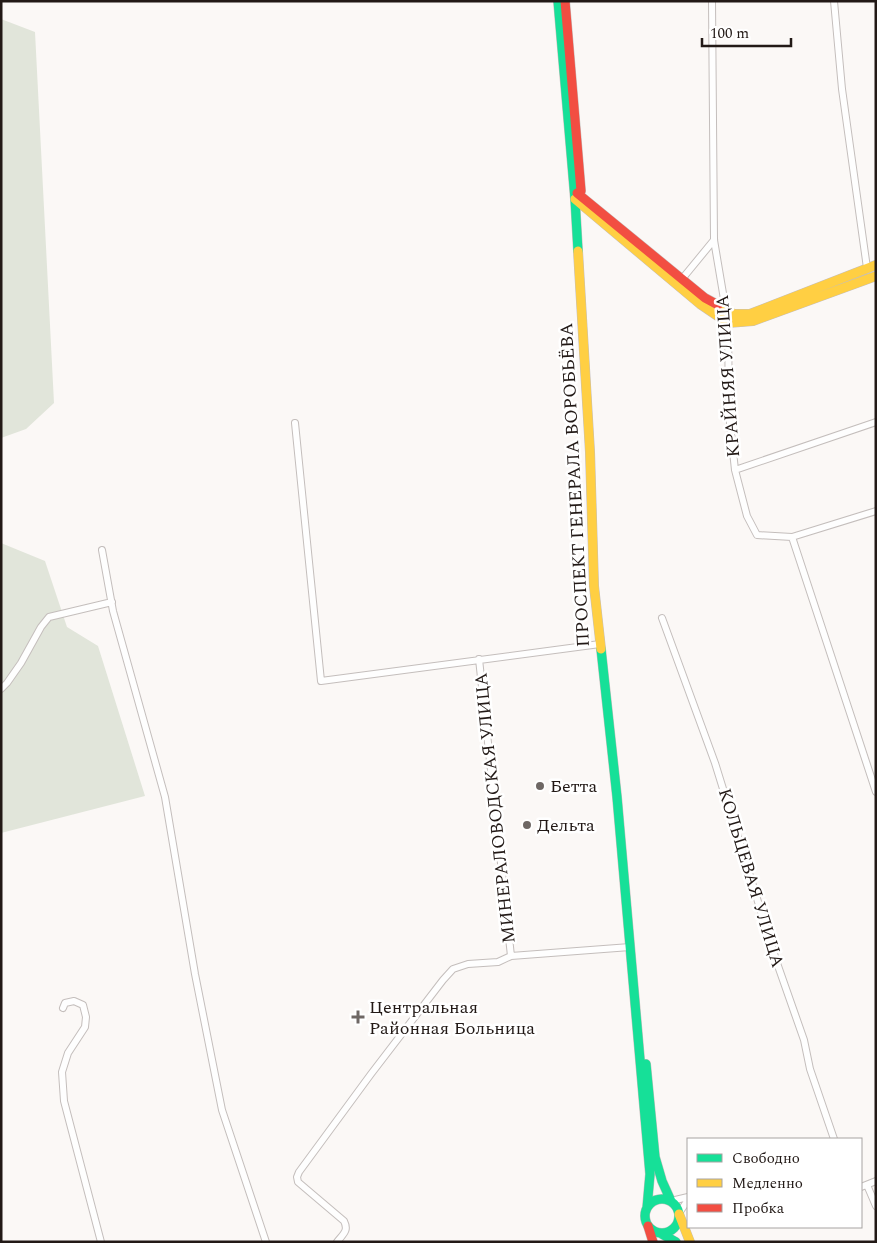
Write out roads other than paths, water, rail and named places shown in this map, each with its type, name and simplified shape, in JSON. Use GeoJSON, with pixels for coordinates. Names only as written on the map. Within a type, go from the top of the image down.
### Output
{"type":"FeatureCollection","features":[{"type":"Feature","properties":{"kind":"main road","name":"ПРОСПЕКТ ГЕНЕРАЛА ВОРОБЬЁВА"},"geometry":{"type":"LineString","coordinates":[[558,1],[578,198],[590,452],[594,586],[617,797],[650,1146]]}},
{"type":"Feature","properties":{"kind":"main road","name":"ПРОСПЕКТ ГЕНЕРАЛА ВОРОБЬЁВА"},"geometry":{"type":"LineString","coordinates":[[565,1],[600,589],[650,1146]]}},
{"type":"Feature","properties":{"kind":"main road"},"geometry":{"type":"LineString","coordinates":[[578,198],[705,298],[734,314],[750,314],[871,266]]}},
{"type":"Feature","properties":{"kind":"main road"},"geometry":{"type":"LineString","coordinates":[[578,198],[605,225],[700,304],[728,323],[753,321],[876,276]]}},
{"type":"Feature","properties":{"kind":"main road"},"geometry":{"type":"LineString","coordinates":[[650,1146],[671,1201],[676,1206],[690,1242]]}},
{"type":"Feature","properties":{"kind":"main road"},"geometry":{"type":"LineString","coordinates":[[650,1146],[650,1174],[645,1214],[653,1242]]}},
{"type":"Feature","properties":{"kind":"main road"},"geometry":{"type":"LineString","coordinates":[[647,1208],[656,1200],[664,1199],[671,1201]]}},
{"type":"Feature","properties":{"kind":"main road"},"geometry":{"type":"LineString","coordinates":[[648,1226],[670,1240],[678,1222],[679,1214]]}},
{"type":"Feature","properties":{"kind":"main road"},"geometry":{"type":"LineString","coordinates":[[660,1233],[669,1232],[676,1226]]}},
{"type":"Feature","properties":{"kind":"street","name":"КРАЙНЯЯ УЛИЦА"},"geometry":{"type":"LineString","coordinates":[[712,1],[714,240],[728,323],[729,414],[735,470],[747,516],[757,535],[792,537]]}},
{"type":"Feature","properties":{"kind":"street"},"geometry":{"type":"LineString","coordinates":[[834,1],[842,89],[871,266]]}},
{"type":"Feature","properties":{"kind":"street"},"geometry":{"type":"LineString","coordinates":[[682,279],[714,240]]}},
{"type":"Feature","properties":{"kind":"street"},"geometry":{"type":"LineString","coordinates":[[735,470],[876,422]]}},
{"type":"Feature","properties":{"kind":"street","name":"МИНЕРАЛОВОДСКАЯ УЛИЦА"},"geometry":{"type":"LineString","coordinates":[[295,423],[321,681],[600,644]]}},
{"type":"Feature","properties":{"kind":"street"},"geometry":{"type":"LineString","coordinates":[[876,511],[792,537],[876,792]]}},
{"type":"Feature","properties":{"kind":"street"},"geometry":{"type":"LineString","coordinates":[[102,550],[112,602],[165,797],[195,974],[222,1110],[266,1242]]}},
{"type":"Feature","properties":{"kind":"street"},"geometry":{"type":"LineString","coordinates":[[1,689],[21,663],[41,627],[49,617],[112,602]]}},
{"type":"Feature","properties":{"kind":"street","name":"КОЛЬЦЕВАЯ УЛИЦА"},"geometry":{"type":"LineString","coordinates":[[662,618],[715,763],[777,963],[804,1040],[810,1069],[834,1138]]}},
{"type":"Feature","properties":{"kind":"street","name":"МИНЕРАЛОВОДСКАЯ УЛИЦА"},"geometry":{"type":"LineString","coordinates":[[479,659],[511,956]]}},
{"type":"Feature","properties":{"kind":"street"},"geometry":{"type":"LineString","coordinates":[[337,1242],[346,1231],[347,1227],[344,1220],[298,1182],[297,1177],[301,1168],[377,1066],[453,969],[468,964],[498,962],[511,956],[630,947]]}},
{"type":"Feature","properties":{"kind":"street"},"geometry":{"type":"LineString","coordinates":[[63,1008],[65,1003],[74,1002],[83,1006],[86,1017],[85,1027],[68,1053],[62,1072],[64,1101],[101,1242]]}},
{"type":"Feature","properties":{"kind":"street"},"geometry":{"type":"LineString","coordinates":[[876,1182],[864,1186],[876,1206]]}},
{"type":"Feature","properties":{"kind":"street"},"geometry":{"type":"LineString","coordinates":[[671,1201],[687,1199]]}},
{"type":"Feature","properties":{"kind":"street"},"geometry":{"type":"LineString","coordinates":[[679,1214],[687,1201]]}},
{"type":"Feature","properties":{"kind":"place","name":"Бетта"},"geometry":{"type":"Point","coordinates":[540,786]}},
{"type":"Feature","properties":{"kind":"place","name":"Дельта"},"geometry":{"type":"Point","coordinates":[527,825]}},
{"type":"Feature","properties":{"kind":"place","name":"Центральная Районная Больница"},"geometry":{"type":"Point","coordinates":[358,1017]}}]}
